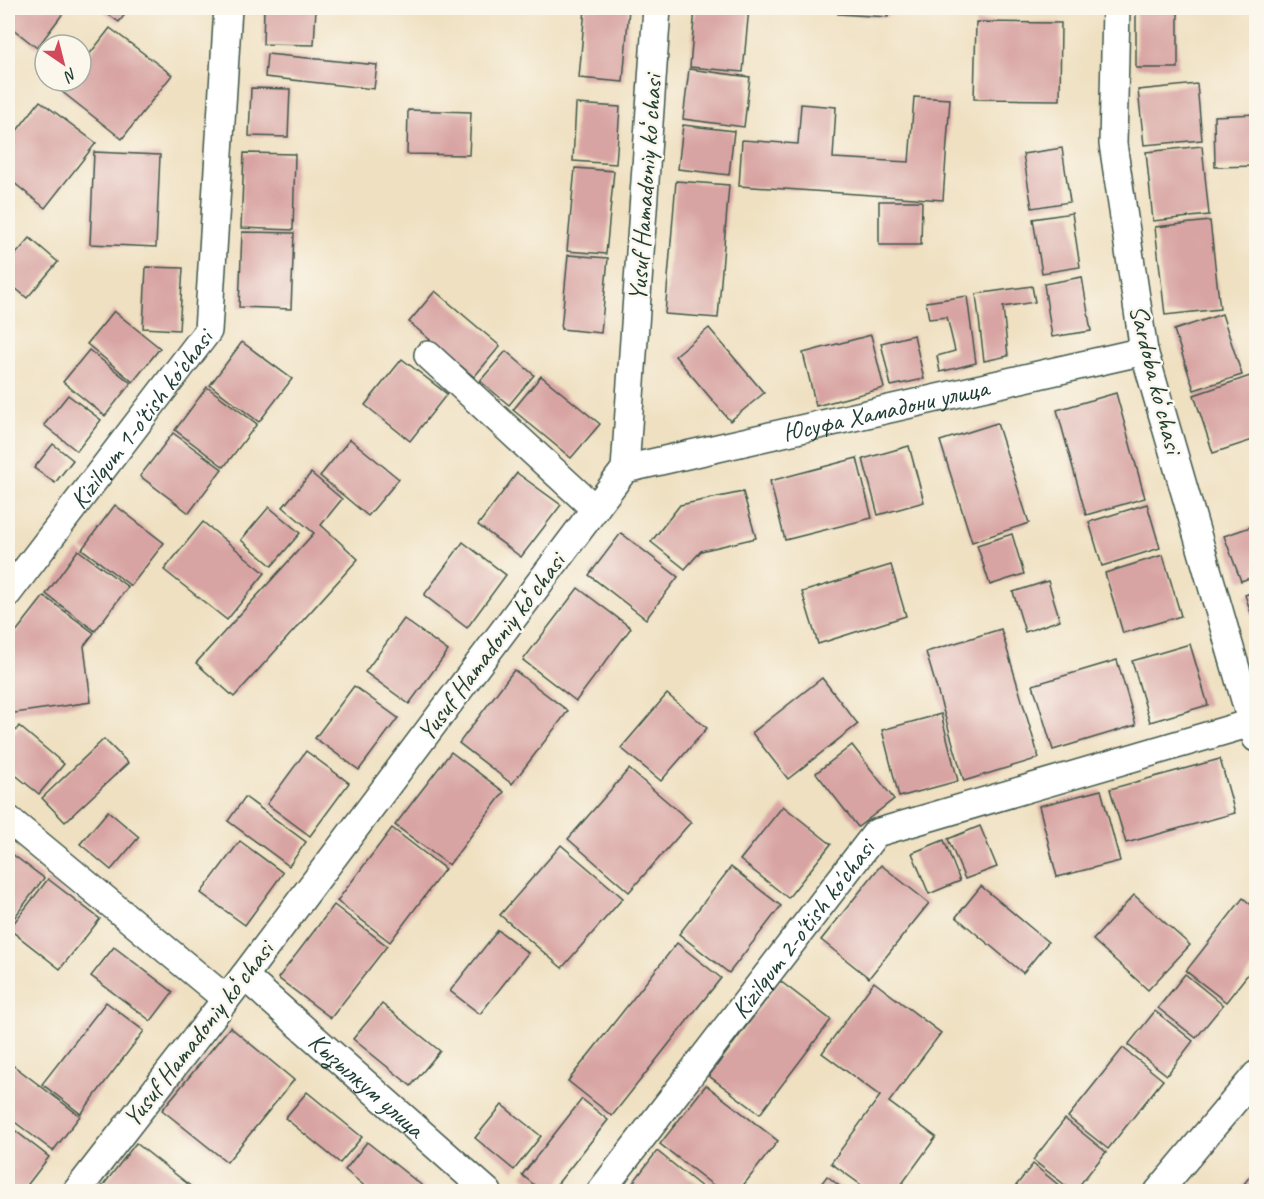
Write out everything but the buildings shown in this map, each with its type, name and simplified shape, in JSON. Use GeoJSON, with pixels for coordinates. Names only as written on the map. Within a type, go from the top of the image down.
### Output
{"type":"FeatureCollection","features":[{"type":"Feature","properties":{"kind":"street","name":"Kizilqum 1-o'tish ko'chasi"},"geometry":{"type":"LineString","coordinates":[[8,593],[208,332],[228,8]]}},
{"type":"Feature","properties":{"kind":"street","name":"Yusuf Hamadoniy koʻchasi"},"geometry":{"type":"LineString","coordinates":[[76,1191],[244,976],[625,469],[657,8]]}},
{"type":"Feature","properties":{"kind":"street","name":"Sardoba koʻchasi"},"geometry":{"type":"LineString","coordinates":[[1116,8],[1113,144],[1144,351],[1254,732]]}},
{"type":"Feature","properties":{"kind":"street","name":"Юсуфа Хамадони улица"},"geometry":{"type":"LineString","coordinates":[[625,469],[1144,351]]}},
{"type":"Feature","properties":{"kind":"street"},"geometry":{"type":"LineString","coordinates":[[428,355],[595,509]]}},
{"type":"Feature","properties":{"kind":"street","name":"Kizilqum 2-o'tish ko'chasi"},"geometry":{"type":"LineString","coordinates":[[600,1191],[876,833],[1254,732]]}},
{"type":"Feature","properties":{"kind":"street"},"geometry":{"type":"LineString","coordinates":[[8,819],[226,999]]}},
{"type":"Feature","properties":{"kind":"street","name":"Кызылкум улица"},"geometry":{"type":"LineString","coordinates":[[244,976],[488,1191]]}},
{"type":"Feature","properties":{"kind":"street"},"geometry":{"type":"LineString","coordinates":[[1158,1191],[1257,1074]]}}]}
